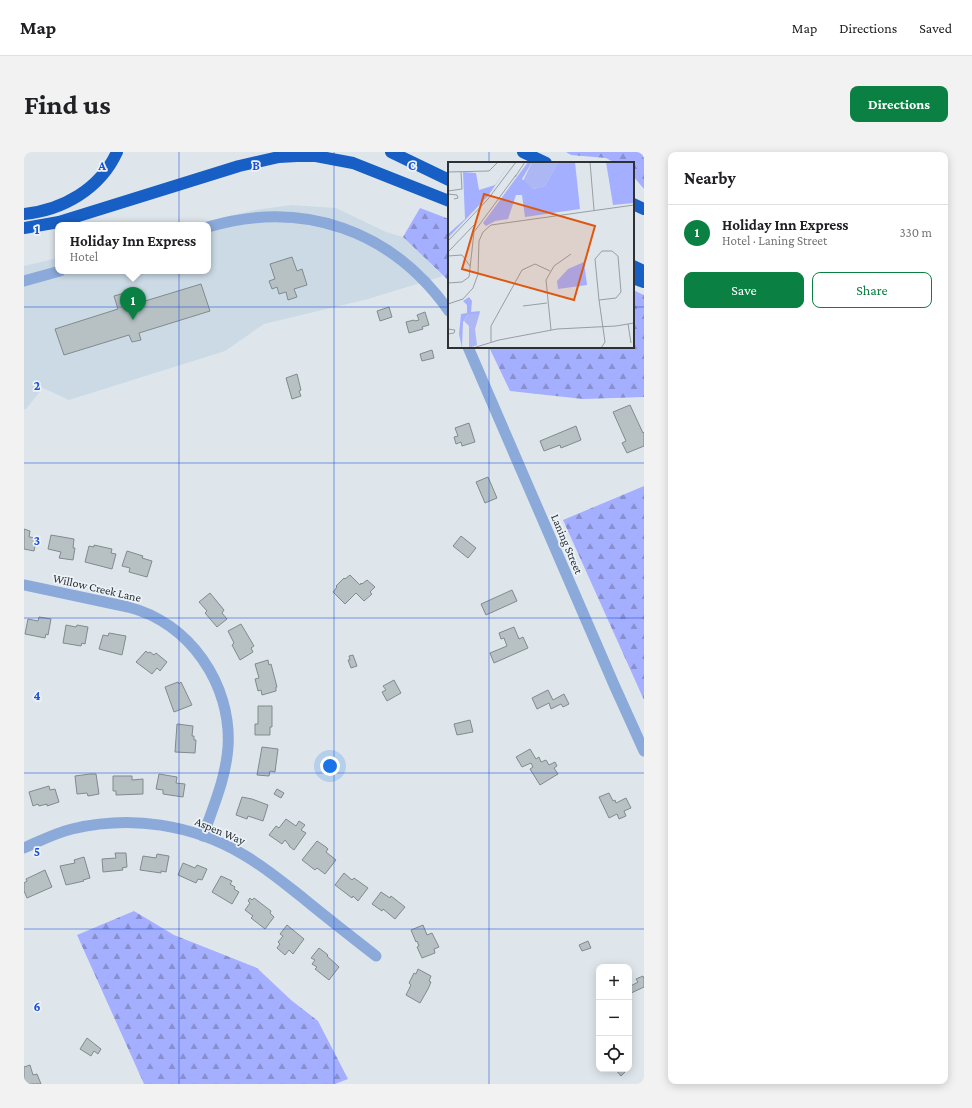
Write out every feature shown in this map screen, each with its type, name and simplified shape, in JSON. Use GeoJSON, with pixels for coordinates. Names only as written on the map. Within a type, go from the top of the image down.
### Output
{"type":"FeatureCollection","features":[{"type":"Feature","properties":{"kind":"highway"},"geometry":{"type":"LineString","coordinates":[[24,214],[54,208],[81,194],[94,184],[105,172],[117,152]]}},
{"type":"Feature","properties":{"kind":"highway"},"geometry":{"type":"LineString","coordinates":[[391,152],[448,180]]}},
{"type":"Feature","properties":{"kind":"highway"},"geometry":{"type":"LineString","coordinates":[[523,152],[544,162]]}},
{"type":"Feature","properties":{"kind":"highway"},"geometry":{"type":"LineString","coordinates":[[59,222],[240,166],[279,157],[297,156],[316,156],[352,163],[448,201]]}},
{"type":"Feature","properties":{"kind":"highway"},"geometry":{"type":"LineString","coordinates":[[634,204],[644,209]]}},
{"type":"Feature","properties":{"kind":"highway"},"geometry":{"type":"LineString","coordinates":[[24,228],[55,223]]}},
{"type":"Feature","properties":{"kind":"highway"},"geometry":{"type":"LineString","coordinates":[[634,266],[644,270]]}},
{"type":"Feature","properties":{"kind":"highway"},"geometry":{"type":"LineString","coordinates":[[634,278],[644,282]]}},
{"type":"Feature","properties":{"kind":"street"},"geometry":{"type":"LineString","coordinates":[[211,226],[236,220],[275,217],[315,220],[337,225],[356,232],[391,252],[424,280],[448,310]]}},
{"type":"Feature","properties":{"kind":"street"},"geometry":{"type":"LineString","coordinates":[[24,281],[55,272]]}},
{"type":"Feature","properties":{"kind":"street","name":"Laning Street"},"geometry":{"type":"LineString","coordinates":[[468,348],[615,687],[644,750]]}},
{"type":"Feature","properties":{"kind":"street","name":"Willow Creek Lane"},"geometry":{"type":"LineString","coordinates":[[24,585],[128,607],[142,612],[156,618],[176,632],[191,645],[203,659],[213,674],[220,694],[226,718],[228,742],[224,773],[203,836]]}},
{"type":"Feature","properties":{"kind":"street","name":"Aspen Way"},"geometry":{"type":"LineString","coordinates":[[24,848],[73,829],[122,822],[160,824],[175,827],[228,846],[262,866],[376,956]]}},
{"type":"Feature","properties":{"kind":"shaded area"},"geometry":{"type":"Polygon","coordinates":[[[291,205],[336,208],[386,232],[403,237],[443,276],[368,299],[264,324],[225,351],[69,400],[43,388],[26,409],[24,409],[24,266],[55,259],[55,274],[211,274],[211,222],[203,222],[255,210],[291,205]]]}},
{"type":"Feature","properties":{"kind":"green space"},"geometry":{"type":"Polygon","coordinates":[[[566,152],[644,152],[644,189],[634,177],[634,162],[613,162],[606,158],[571,155],[566,152]]]}},
{"type":"Feature","properties":{"kind":"green space"},"geometry":{"type":"Polygon","coordinates":[[[420,208],[448,219],[448,280],[403,237],[420,208]]]}},
{"type":"Feature","properties":{"kind":"green space"},"geometry":{"type":"Polygon","coordinates":[[[634,290],[644,295],[644,397],[583,399],[510,391],[489,348],[634,348],[634,290]]]}},
{"type":"Feature","properties":{"kind":"green space"},"geometry":{"type":"Polygon","coordinates":[[[644,486],[644,700],[563,520],[644,486]]]}},
{"type":"Feature","properties":{"kind":"green space"},"geometry":{"type":"Polygon","coordinates":[[[134,911],[174,935],[257,968],[291,1000],[318,1021],[348,1079],[335,1084],[144,1084],[77,935],[134,911]]]}},
{"type":"Feature","properties":{"kind":"building"},"geometry":{"type":"Polygon","coordinates":[[[292,257],[297,271],[302,269],[307,285],[294,289],[297,297],[288,300],[286,292],[279,294],[277,287],[272,289],[269,281],[275,279],[270,264],[292,257]]]}},
{"type":"Feature","properties":{"kind":"building"},"geometry":{"type":"Polygon","coordinates":[[[201,284],[210,311],[139,333],[141,340],[132,342],[129,335],[64,355],[55,329],[118,309],[114,296],[128,292],[132,305],[201,284]]]}},
{"type":"Feature","properties":{"kind":"building"},"geometry":{"type":"Polygon","coordinates":[[[389,307],[392,317],[380,321],[377,311],[389,307]]]}},
{"type":"Feature","properties":{"kind":"building"},"geometry":{"type":"Polygon","coordinates":[[[425,312],[429,325],[422,327],[423,329],[409,333],[406,322],[419,320],[417,315],[425,312]]]}},
{"type":"Feature","properties":{"kind":"building"},"geometry":{"type":"Polygon","coordinates":[[[432,350],[434,358],[422,361],[420,354],[432,350]]]}},
{"type":"Feature","properties":{"kind":"building"},"geometry":{"type":"Polygon","coordinates":[[[297,374],[301,396],[292,399],[286,378],[297,374]]]}},
{"type":"Feature","properties":{"kind":"building"},"geometry":{"type":"Polygon","coordinates":[[[630,405],[643,433],[644,432],[644,446],[627,453],[622,443],[626,441],[613,412],[630,405]]]}},
{"type":"Feature","properties":{"kind":"building"},"geometry":{"type":"Polygon","coordinates":[[[469,423],[475,442],[462,446],[461,442],[456,444],[454,437],[458,436],[455,428],[469,423]]]}},
{"type":"Feature","properties":{"kind":"building"},"geometry":{"type":"Polygon","coordinates":[[[576,426],[581,440],[561,448],[560,445],[544,451],[540,441],[576,426]]]}},
{"type":"Feature","properties":{"kind":"building"},"geometry":{"type":"Polygon","coordinates":[[[488,477],[497,498],[485,503],[476,482],[488,477]]]}},
{"type":"Feature","properties":{"kind":"building"},"geometry":{"type":"Polygon","coordinates":[[[24,529],[30,531],[29,537],[37,538],[34,551],[24,549],[24,529]]]}},
{"type":"Feature","properties":{"kind":"building"},"geometry":{"type":"Polygon","coordinates":[[[51,535],[74,539],[73,548],[75,548],[73,560],[59,558],[61,552],[48,549],[51,535]]]}},
{"type":"Feature","properties":{"kind":"building"},"geometry":{"type":"Polygon","coordinates":[[[461,536],[476,548],[468,558],[453,546],[461,536]]]}},
{"type":"Feature","properties":{"kind":"building"},"geometry":{"type":"Polygon","coordinates":[[[94,545],[112,549],[111,553],[116,554],[112,569],[85,562],[89,546],[94,547],[94,545]]]}},
{"type":"Feature","properties":{"kind":"building"},"geometry":{"type":"Polygon","coordinates":[[[127,551],[143,556],[142,558],[152,561],[147,577],[129,572],[130,568],[122,566],[127,551]]]}},
{"type":"Feature","properties":{"kind":"building"},"geometry":{"type":"Polygon","coordinates":[[[350,575],[360,585],[367,580],[375,587],[370,592],[372,594],[364,601],[356,593],[345,604],[333,592],[337,587],[336,586],[344,578],[345,579],[350,575]]]}},
{"type":"Feature","properties":{"kind":"building"},"geometry":{"type":"Polygon","coordinates":[[[512,590],[517,601],[486,615],[481,604],[512,590]]]}},
{"type":"Feature","properties":{"kind":"building"},"geometry":{"type":"Polygon","coordinates":[[[210,593],[224,610],[222,613],[227,619],[217,627],[205,613],[207,611],[199,602],[210,593]]]}},
{"type":"Feature","properties":{"kind":"building"},"geometry":{"type":"Polygon","coordinates":[[[39,617],[51,619],[48,635],[46,634],[45,638],[25,634],[28,619],[38,621],[39,617]]]}},
{"type":"Feature","properties":{"kind":"building"},"geometry":{"type":"Polygon","coordinates":[[[241,624],[254,646],[251,648],[253,652],[240,660],[232,645],[234,643],[228,631],[241,624]]]}},
{"type":"Feature","properties":{"kind":"building"},"geometry":{"type":"Polygon","coordinates":[[[66,625],[88,627],[85,644],[82,643],[81,646],[63,643],[66,625]]]}},
{"type":"Feature","properties":{"kind":"building"},"geometry":{"type":"Polygon","coordinates":[[[514,627],[519,639],[523,637],[528,648],[494,663],[490,653],[507,646],[504,638],[501,639],[499,633],[514,627]]]}},
{"type":"Feature","properties":{"kind":"building"},"geometry":{"type":"Polygon","coordinates":[[[109,633],[126,636],[122,655],[99,649],[103,635],[108,636],[109,633]]]}},
{"type":"Feature","properties":{"kind":"building"},"geometry":{"type":"Polygon","coordinates":[[[146,651],[154,655],[156,653],[167,662],[160,671],[157,668],[152,674],[136,662],[146,651]]]}},
{"type":"Feature","properties":{"kind":"building"},"geometry":{"type":"Polygon","coordinates":[[[353,655],[357,666],[351,668],[348,660],[350,660],[349,656],[353,655]]]}},
{"type":"Feature","properties":{"kind":"building"},"geometry":{"type":"Polygon","coordinates":[[[268,660],[269,665],[271,664],[277,687],[276,691],[262,695],[261,690],[258,691],[255,679],[259,678],[255,664],[268,660]]]}},
{"type":"Feature","properties":{"kind":"building"},"geometry":{"type":"Polygon","coordinates":[[[394,680],[401,693],[387,701],[382,692],[386,690],[383,686],[394,680]]]}},
{"type":"Feature","properties":{"kind":"building"},"geometry":{"type":"Polygon","coordinates":[[[178,682],[179,684],[181,682],[192,705],[174,712],[165,687],[178,682]]]}},
{"type":"Feature","properties":{"kind":"building"},"geometry":{"type":"Polygon","coordinates":[[[548,690],[553,700],[564,694],[569,704],[563,707],[561,704],[551,709],[549,703],[537,709],[532,698],[548,690]]]}},
{"type":"Feature","properties":{"kind":"building"},"geometry":{"type":"Polygon","coordinates":[[[258,706],[272,706],[272,727],[270,727],[270,735],[255,735],[255,724],[258,724],[258,706]]]}},
{"type":"Feature","properties":{"kind":"building"},"geometry":{"type":"Polygon","coordinates":[[[470,720],[473,732],[457,735],[454,724],[470,720]]]}},
{"type":"Feature","properties":{"kind":"building"},"geometry":{"type":"Polygon","coordinates":[[[177,724],[193,726],[192,736],[194,736],[194,740],[196,740],[195,753],[175,752],[177,724]]]}},
{"type":"Feature","properties":{"kind":"building"},"geometry":{"type":"Polygon","coordinates":[[[262,747],[278,749],[275,772],[270,771],[269,776],[257,775],[262,747]]]}},
{"type":"Feature","properties":{"kind":"building"},"geometry":{"type":"Polygon","coordinates":[[[530,749],[536,759],[539,757],[541,762],[546,760],[549,765],[555,762],[557,766],[554,768],[558,774],[540,785],[530,769],[533,767],[531,763],[522,767],[516,757],[530,749]]]}},
{"type":"Feature","properties":{"kind":"building"},"geometry":{"type":"Polygon","coordinates":[[[96,774],[99,794],[88,796],[87,793],[77,794],[75,776],[96,774]]]}},
{"type":"Feature","properties":{"kind":"building"},"geometry":{"type":"Polygon","coordinates":[[[159,774],[177,777],[176,783],[185,784],[183,797],[163,794],[163,790],[156,789],[159,774]]]}},
{"type":"Feature","properties":{"kind":"building"},"geometry":{"type":"Polygon","coordinates":[[[113,776],[132,776],[132,780],[143,779],[143,794],[116,795],[116,791],[113,791],[113,776]]]}},
{"type":"Feature","properties":{"kind":"building"},"geometry":{"type":"Polygon","coordinates":[[[49,786],[50,790],[55,789],[59,802],[47,806],[47,804],[39,806],[38,804],[33,806],[29,792],[49,786]]]}},
{"type":"Feature","properties":{"kind":"building"},"geometry":{"type":"Polygon","coordinates":[[[277,789],[284,793],[281,798],[274,794],[277,789]]]}},
{"type":"Feature","properties":{"kind":"building"},"geometry":{"type":"Polygon","coordinates":[[[609,793],[613,801],[615,800],[616,803],[626,798],[631,808],[624,811],[626,816],[619,819],[617,814],[609,818],[599,797],[609,793]]]}},
{"type":"Feature","properties":{"kind":"building"},"geometry":{"type":"Polygon","coordinates":[[[242,797],[268,805],[263,821],[248,816],[247,819],[236,815],[242,797]]]}},
{"type":"Feature","properties":{"kind":"building"},"geometry":{"type":"Polygon","coordinates":[[[286,819],[296,826],[299,821],[305,825],[301,830],[306,833],[294,850],[285,840],[282,844],[269,835],[276,826],[279,828],[286,819]]]}},
{"type":"Feature","properties":{"kind":"building"},"geometry":{"type":"Polygon","coordinates":[[[317,841],[328,849],[326,852],[336,860],[325,874],[317,868],[315,870],[302,860],[317,841]]]}},
{"type":"Feature","properties":{"kind":"building"},"geometry":{"type":"Polygon","coordinates":[[[115,853],[126,853],[127,867],[122,868],[123,870],[103,872],[102,859],[116,858],[115,853]]]}},
{"type":"Feature","properties":{"kind":"building"},"geometry":{"type":"Polygon","coordinates":[[[157,854],[169,856],[166,872],[161,871],[161,873],[140,870],[143,856],[156,858],[157,854]]]}},
{"type":"Feature","properties":{"kind":"building"},"geometry":{"type":"Polygon","coordinates":[[[84,857],[90,878],[66,885],[60,866],[75,863],[74,860],[84,857]]]}},
{"type":"Feature","properties":{"kind":"building"},"geometry":{"type":"Polygon","coordinates":[[[183,863],[195,868],[197,865],[207,869],[202,880],[198,879],[196,883],[178,875],[183,863]]]}},
{"type":"Feature","properties":{"kind":"building"},"geometry":{"type":"Polygon","coordinates":[[[45,870],[52,887],[27,898],[24,891],[24,883],[27,881],[26,879],[45,870]]]}},
{"type":"Feature","properties":{"kind":"building"},"geometry":{"type":"Polygon","coordinates":[[[344,873],[352,880],[354,878],[368,888],[358,901],[353,896],[352,898],[335,885],[344,873]]]}},
{"type":"Feature","properties":{"kind":"building"},"geometry":{"type":"Polygon","coordinates":[[[221,876],[232,881],[230,884],[239,892],[232,904],[212,892],[221,876]]]}},
{"type":"Feature","properties":{"kind":"building"},"geometry":{"type":"Polygon","coordinates":[[[381,892],[390,898],[391,896],[405,907],[395,919],[383,909],[382,911],[372,904],[381,892]]]}},
{"type":"Feature","properties":{"kind":"building"},"geometry":{"type":"Polygon","coordinates":[[[250,898],[252,900],[254,898],[271,911],[270,913],[274,917],[265,929],[251,918],[253,916],[245,910],[250,903],[248,901],[250,898]]]}},
{"type":"Feature","properties":{"kind":"building"},"geometry":{"type":"Polygon","coordinates":[[[287,925],[304,939],[293,954],[289,950],[285,955],[277,948],[280,944],[278,942],[283,936],[280,934],[287,925]]]}},
{"type":"Feature","properties":{"kind":"building"},"geometry":{"type":"Polygon","coordinates":[[[423,925],[427,935],[432,933],[439,947],[434,949],[435,953],[422,958],[417,947],[419,946],[411,930],[423,925]]]}},
{"type":"Feature","properties":{"kind":"building"},"geometry":{"type":"Polygon","coordinates":[[[588,941],[591,948],[582,951],[579,945],[588,941]]]}},
{"type":"Feature","properties":{"kind":"building"},"geometry":{"type":"Polygon","coordinates":[[[319,948],[339,967],[329,980],[315,969],[317,967],[312,964],[315,960],[311,958],[319,948]]]}},
{"type":"Feature","properties":{"kind":"building"},"geometry":{"type":"Polygon","coordinates":[[[418,969],[431,976],[429,981],[431,982],[420,1003],[406,995],[411,985],[409,983],[414,973],[416,974],[418,969]]]}},
{"type":"Feature","properties":{"kind":"building"},"geometry":{"type":"Polygon","coordinates":[[[643,976],[644,987],[632,993],[632,985],[638,982],[636,979],[643,976]]]}},
{"type":"Feature","properties":{"kind":"building"},"geometry":{"type":"Polygon","coordinates":[[[87,1038],[101,1049],[98,1054],[94,1051],[91,1056],[80,1049],[87,1038]]]}},
{"type":"Feature","properties":{"kind":"building"},"geometry":{"type":"Polygon","coordinates":[[[30,1065],[33,1075],[37,1074],[41,1084],[24,1084],[24,1067],[30,1065]]]}},
{"type":"Feature","properties":{"kind":"building"},"geometry":{"type":"Polygon","coordinates":[[[618,1072],[625,1072],[621,1076],[618,1072]]]}},
{"type":"Feature","properties":{"kind":"place","name":"Holiday Inn Express"},"geometry":{"type":"Point","coordinates":[133,320]}}]}
